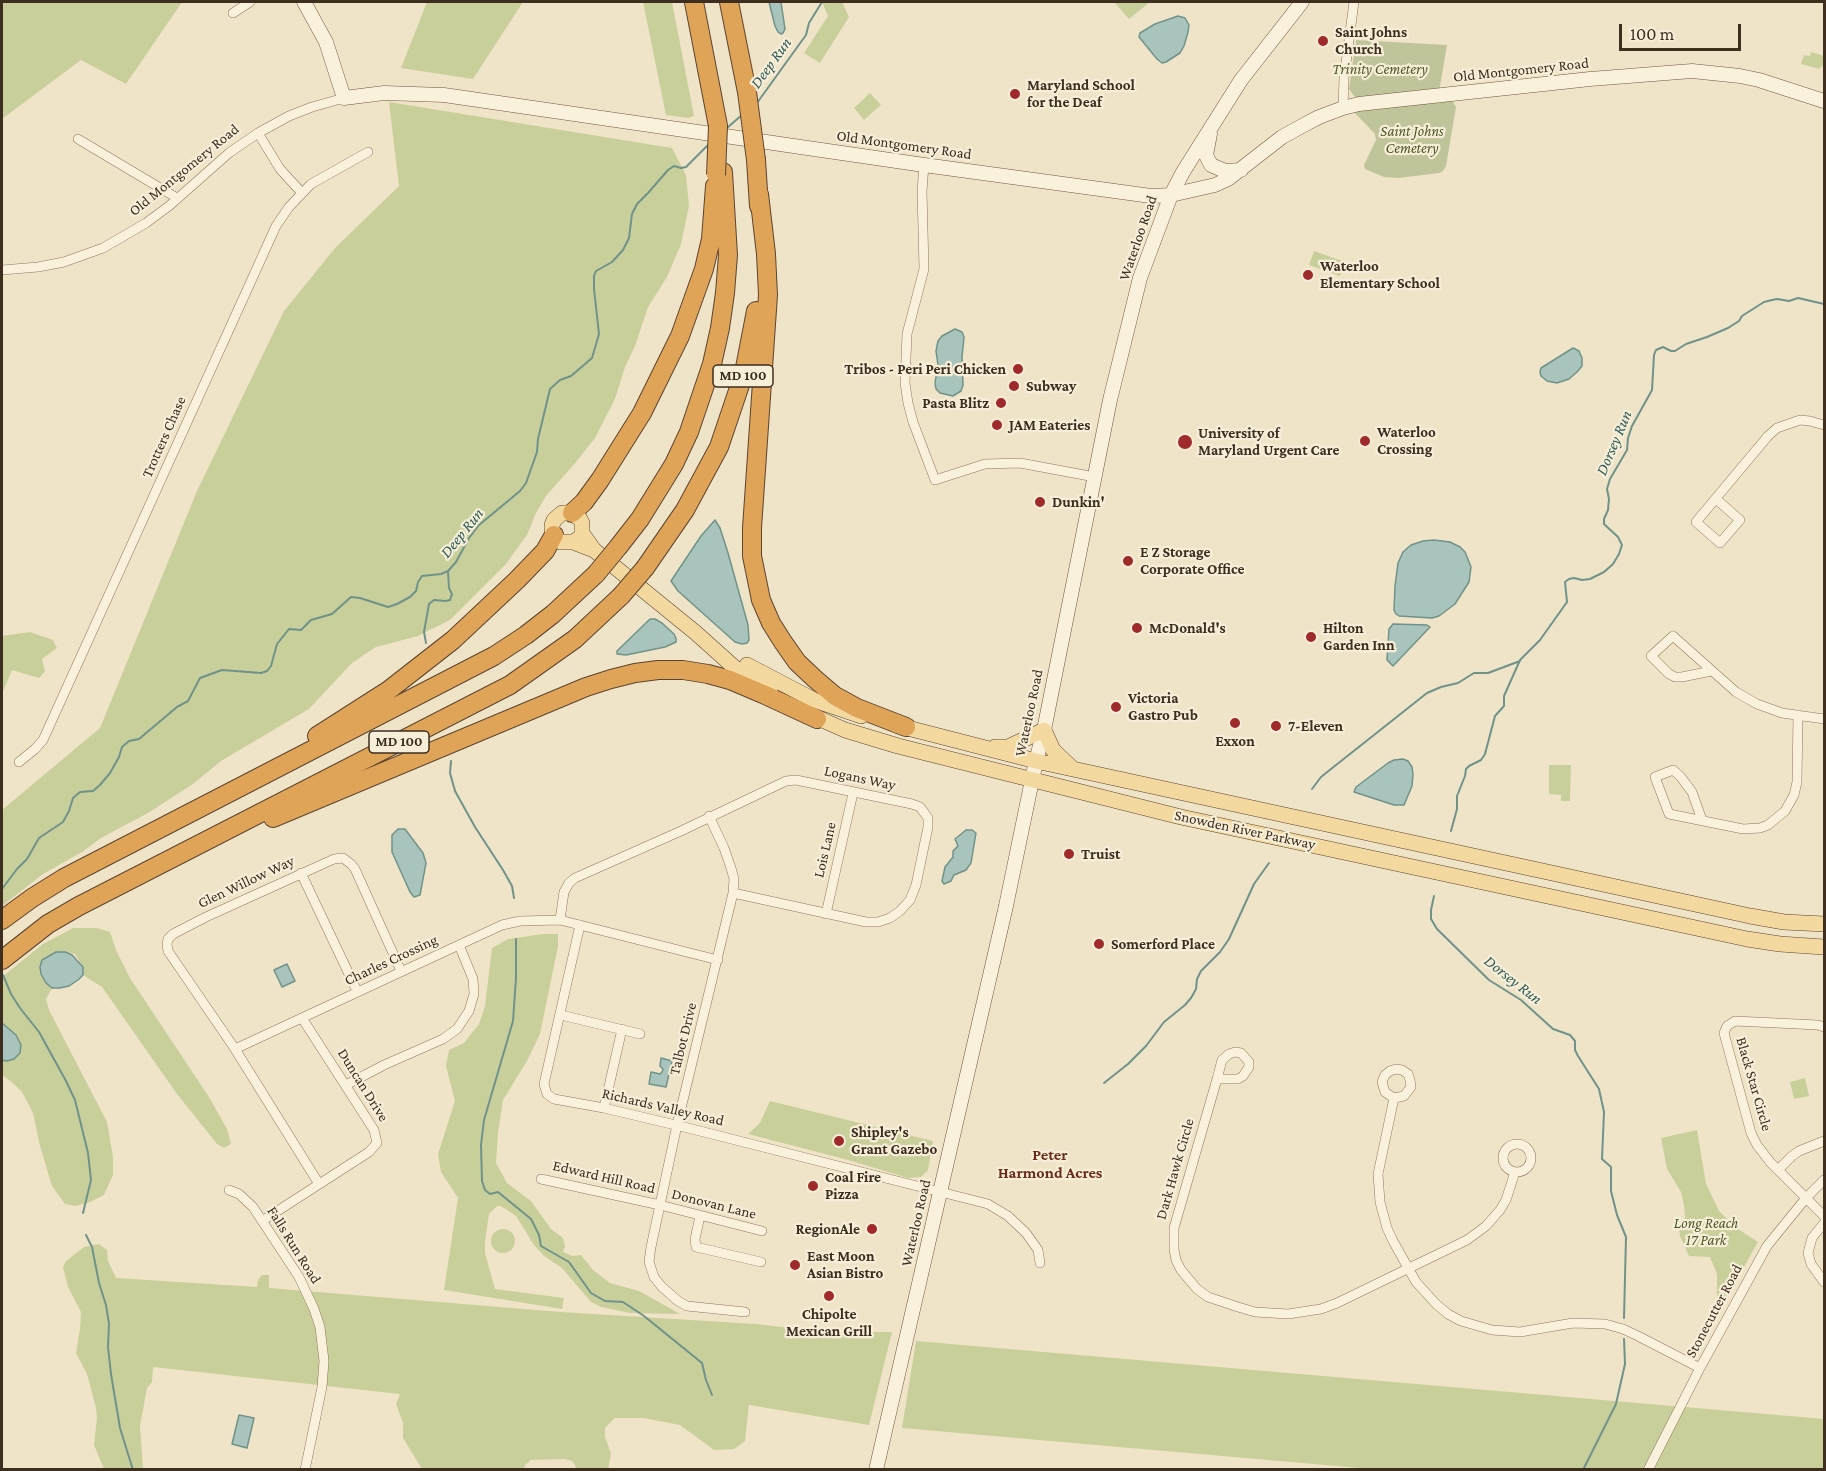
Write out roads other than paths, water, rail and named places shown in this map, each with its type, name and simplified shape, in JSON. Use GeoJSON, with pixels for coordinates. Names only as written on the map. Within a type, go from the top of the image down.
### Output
{"type":"FeatureCollection","features":[{"type":"Feature","properties":{"kind":"highway"},"geometry":{"type":"LineString","coordinates":[[572,513],[594,488],[642,414],[680,336],[706,259],[711,238],[719,173],[717,121],[694,2]]}},
{"type":"Feature","properties":{"kind":"highway","name":"MD 100"},"geometry":{"type":"LineString","coordinates":[[2,960],[48,924],[160,862],[510,685],[575,639],[621,596],[645,568],[685,510],[718,447],[744,373],[753,333],[760,254],[759,194],[747,92],[729,2]]}},
{"type":"Feature","properties":{"kind":"highway","name":"MD 100"},"geometry":{"type":"LineString","coordinates":[[2,920],[64,878],[495,656],[554,614],[596,574],[640,519],[674,464],[689,432],[712,364],[724,305],[728,255],[719,173]]}},
{"type":"Feature","properties":{"kind":"highway"},"geometry":{"type":"LineString","coordinates":[[759,194],[768,295],[752,556],[761,600],[771,623],[783,642],[797,662],[815,680],[835,696],[857,708],[906,727]]}},
{"type":"Feature","properties":{"kind":"highway"},"geometry":{"type":"LineString","coordinates":[[189,813],[355,712],[426,662],[517,580],[545,550],[554,535]]}},
{"type":"Feature","properties":{"kind":"highway"},"geometry":{"type":"LineString","coordinates":[[160,862],[251,827],[586,687],[635,673],[658,670],[708,674],[730,680],[817,719]]}},
{"type":"Feature","properties":{"kind":"main road"},"geometry":{"type":"LineString","coordinates":[[572,513],[562,513],[554,520],[552,525],[554,535],[561,542],[566,543],[578,538]]}},
{"type":"Feature","properties":{"kind":"main road","name":"Snowden River Parkway"},"geometry":{"type":"LineString","coordinates":[[572,513],[580,519],[583,528],[578,538],[696,633],[735,668],[817,719],[872,739],[1181,817],[1747,939],[1824,947]]}},
{"type":"Feature","properties":{"kind":"main road","name":"Snowden River Parkway"},"geometry":{"type":"LineString","coordinates":[[696,633],[777,682],[814,700],[854,715],[1036,761],[1750,916],[1784,922],[1824,924]]}},
{"type":"Feature","properties":{"kind":"main road"},"geometry":{"type":"LineString","coordinates":[[986,748],[1008,747],[1044,730],[1053,750],[1073,769]]}},
{"type":"Feature","properties":{"kind":"street"},"geometry":{"type":"LineString","coordinates":[[233,14],[250,2]]}},
{"type":"Feature","properties":{"kind":"street"},"geometry":{"type":"LineString","coordinates":[[304,2],[326,42],[344,98]]}},
{"type":"Feature","properties":{"kind":"street","name":"Waterloo Road"},"geometry":{"type":"LineString","coordinates":[[876,1470],[1006,906],[1110,400],[1132,308],[1170,195],[1240,80],[1302,2]]}},
{"type":"Feature","properties":{"kind":"street"},"geometry":{"type":"LineString","coordinates":[[1343,108],[1344,78],[1354,2]]}},
{"type":"Feature","properties":{"kind":"street","name":"Old Montgomery Road"},"geometry":{"type":"LineString","coordinates":[[2,270],[64,262],[103,248],[146,223],[229,153],[258,133],[312,106],[344,98],[384,93],[444,95],[1151,196],[1170,195],[1215,185],[1240,170],[1282,138],[1319,117],[1359,104],[1590,79],[1692,71],[1759,80],[1824,101]]}},
{"type":"Feature","properties":{"kind":"street"},"geometry":{"type":"LineString","coordinates":[[1212,123],[1206,149],[1208,160],[1211,165],[1220,170],[1240,170]]}},
{"type":"Feature","properties":{"kind":"street"},"geometry":{"type":"LineString","coordinates":[[258,133],[280,169],[302,193]]}},
{"type":"Feature","properties":{"kind":"street"},"geometry":{"type":"LineString","coordinates":[[78,139],[177,198]]}},
{"type":"Feature","properties":{"kind":"street","name":"Trotters Chase"},"geometry":{"type":"LineString","coordinates":[[19,762],[43,740],[276,226],[302,193],[322,178],[368,152]]}},
{"type":"Feature","properties":{"kind":"street"},"geometry":{"type":"LineString","coordinates":[[924,165],[922,190],[924,269],[907,334],[905,383],[913,422],[935,480],[985,464],[1020,463],[1095,477]]}},
{"type":"Feature","properties":{"kind":"street"},"geometry":{"type":"LineString","coordinates":[[1716,499],[1740,520],[1720,543],[1696,522],[1768,436],[1777,428],[1800,420],[1824,425]]}},
{"type":"Feature","properties":{"kind":"street"},"geometry":{"type":"LineString","coordinates":[[1711,670],[1675,677],[1651,656],[1673,636],[1736,692],[1757,704],[1769,709],[1824,719]]}},
{"type":"Feature","properties":{"kind":"street"},"geometry":{"type":"LineString","coordinates":[[1702,820],[1692,792],[1680,776],[1673,770],[1655,777],[1669,814],[1743,829],[1768,825],[1785,812],[1794,795],[1797,782],[1798,715]]}},
{"type":"Feature","properties":{"kind":"street","name":"Logans Way"},"geometry":{"type":"LineString","coordinates":[[560,920],[564,892],[575,878],[786,781],[796,780],[912,804],[920,807],[928,818],[916,885],[910,900],[890,918],[878,922],[866,922],[733,894]]}},
{"type":"Feature","properties":{"kind":"street","name":"Lois Lane"},"geometry":{"type":"LineString","coordinates":[[826,914],[853,793]]}},
{"type":"Feature","properties":{"kind":"street","name":"Talbot Drive"},"geometry":{"type":"LineString","coordinates":[[709,816],[731,868],[734,879],[733,894],[677,1125],[649,1262],[654,1277],[668,1293],[687,1306],[745,1312]]}},
{"type":"Feature","properties":{"kind":"street","name":"Glen Willow Way"},"geometry":{"type":"LineString","coordinates":[[235,1050],[168,951],[168,939],[173,934],[206,917],[301,873],[339,858],[347,860],[355,868],[401,971]]}},
{"type":"Feature","properties":{"kind":"street"},"geometry":{"type":"LineString","coordinates":[[301,873],[357,991]]}},
{"type":"Feature","properties":{"kind":"street","name":"Charles Crossing"},"geometry":{"type":"LineString","coordinates":[[235,1050],[502,925],[537,919],[560,920],[718,960]]}},
{"type":"Feature","properties":{"kind":"street","name":"Richards Valley Road"},"geometry":{"type":"LineString","coordinates":[[580,925],[544,1084],[547,1094],[554,1099],[604,1108],[757,1144],[988,1204],[1008,1216],[1026,1233],[1038,1250],[1040,1263]]}},
{"type":"Feature","properties":{"kind":"street"},"geometry":{"type":"LineString","coordinates":[[346,1085],[384,1065],[443,1040],[464,1020],[472,1002],[474,986],[469,966],[459,945]]}},
{"type":"Feature","properties":{"kind":"street"},"geometry":{"type":"LineString","coordinates":[[561,1015],[640,1034]]}},
{"type":"Feature","properties":{"kind":"street","name":"Duncan Drive"},"geometry":{"type":"LineString","coordinates":[[262,1221],[369,1152],[377,1143],[374,1130],[302,1018]]}},
{"type":"Feature","properties":{"kind":"street","name":"Black Star Circle"},"geometry":{"type":"LineString","coordinates":[[1824,1027],[1735,1021],[1725,1029],[1724,1033],[1751,1133],[1763,1154],[1824,1216]]}},
{"type":"Feature","properties":{"kind":"street"},"geometry":{"type":"LineString","coordinates":[[604,1108],[622,1029]]}},
{"type":"Feature","properties":{"kind":"street"},"geometry":{"type":"LineString","coordinates":[[235,1050],[320,1184]]}},
{"type":"Feature","properties":{"kind":"street","name":"Dark Hawk Circle"},"geometry":{"type":"LineString","coordinates":[[1216,1079],[1174,1228],[1174,1249],[1176,1260],[1183,1273],[1197,1289],[1208,1297],[1247,1310],[1288,1314],[1321,1309],[1467,1240],[1486,1226],[1500,1210],[1506,1200],[1515,1172]]}},
{"type":"Feature","properties":{"kind":"street"},"geometry":{"type":"LineString","coordinates":[[1394,1098],[1380,1162],[1378,1189],[1381,1208],[1387,1228],[1408,1268],[1424,1292],[1436,1304],[1448,1314],[1476,1327],[1492,1330],[1520,1332],[1573,1323],[1605,1324],[1623,1329],[1700,1368]]}},
{"type":"Feature","properties":{"kind":"street"},"geometry":{"type":"LineString","coordinates":[[1778,1170],[1799,1151],[1824,1141]]}},
{"type":"Feature","properties":{"kind":"street","name":"Edward Hill Road"},"geometry":{"type":"LineString","coordinates":[[542,1179],[660,1205]]}},
{"type":"Feature","properties":{"kind":"street","name":"Stonecutter Road"},"geometry":{"type":"LineString","coordinates":[[1648,1470],[1700,1368],[1767,1246],[1806,1198],[1824,1180]]}},
{"type":"Feature","properties":{"kind":"street","name":"Falls Run Road"},"geometry":{"type":"LineString","coordinates":[[229,1190],[247,1200],[262,1221],[299,1278],[320,1327],[324,1361],[322,1387],[305,1470]]}},
{"type":"Feature","properties":{"kind":"street","name":"Donovan Lane"},"geometry":{"type":"LineString","coordinates":[[660,1205],[762,1231]]}},
{"type":"Feature","properties":{"kind":"street"},"geometry":{"type":"LineString","coordinates":[[700,1216],[695,1239],[696,1247],[761,1262]]}},
{"type":"Feature","properties":{"kind":"street"},"geometry":{"type":"LineString","coordinates":[[1824,1223],[1812,1238],[1808,1253],[1811,1264],[1824,1282]]}},
{"type":"Feature","properties":{"kind":"water"},"geometry":{"type":"Polygon","coordinates":[[[769,2],[781,2],[785,29],[781,34],[775,26],[769,2]]]}},
{"type":"Feature","properties":{"kind":"water"},"geometry":{"type":"Polygon","coordinates":[[[1178,16],[1185,18],[1189,25],[1184,46],[1180,53],[1162,63],[1139,37],[1140,33],[1155,24],[1178,16]]]}},
{"type":"Feature","properties":{"kind":"water"},"geometry":{"type":"Polygon","coordinates":[[[955,329],[962,332],[964,337],[963,385],[961,391],[953,396],[940,393],[935,383],[938,341],[955,329]]]}},
{"type":"Feature","properties":{"kind":"water"},"geometry":{"type":"Polygon","coordinates":[[[1573,348],[1579,351],[1582,366],[1569,379],[1557,383],[1547,381],[1541,376],[1541,368],[1573,348]]]}},
{"type":"Feature","properties":{"kind":"water"},"geometry":{"type":"Polygon","coordinates":[[[715,520],[728,553],[748,625],[749,640],[747,643],[735,642],[678,591],[671,581],[701,536],[715,520]]]}},
{"type":"Feature","properties":{"kind":"water"},"geometry":{"type":"Polygon","coordinates":[[[1434,540],[1450,542],[1465,552],[1471,567],[1469,582],[1455,604],[1439,616],[1432,618],[1399,616],[1394,610],[1395,586],[1398,563],[1403,552],[1411,545],[1434,540]]]}},
{"type":"Feature","properties":{"kind":"water"},"geometry":{"type":"Polygon","coordinates":[[[650,619],[662,623],[674,634],[676,642],[665,647],[626,655],[617,654],[617,651],[650,619]]]}},
{"type":"Feature","properties":{"kind":"water"},"geometry":{"type":"Polygon","coordinates":[[[1393,624],[1430,627],[1393,666],[1387,660],[1389,629],[1393,624]]]}},
{"type":"Feature","properties":{"kind":"water"},"geometry":{"type":"Polygon","coordinates":[[[1403,759],[1408,761],[1412,767],[1413,774],[1412,786],[1404,805],[1394,805],[1354,792],[1356,787],[1388,763],[1403,759]]]}},
{"type":"Feature","properties":{"kind":"water"},"geometry":{"type":"Polygon","coordinates":[[[398,829],[405,829],[423,853],[426,863],[420,895],[414,897],[392,852],[392,835],[398,829]]]}},
{"type":"Feature","properties":{"kind":"water"},"geometry":{"type":"Polygon","coordinates":[[[966,830],[976,833],[971,863],[966,870],[954,875],[951,881],[944,884],[942,881],[945,867],[958,846],[955,839],[966,830]]]}},
{"type":"Feature","properties":{"kind":"water"},"geometry":{"type":"Polygon","coordinates":[[[56,952],[72,955],[83,967],[83,975],[69,986],[52,988],[41,974],[42,960],[56,952]]]}},
{"type":"Feature","properties":{"kind":"water"},"geometry":{"type":"Polygon","coordinates":[[[287,964],[295,981],[282,987],[274,970],[287,964]]]}},
{"type":"Feature","properties":{"kind":"water"},"geometry":{"type":"Polygon","coordinates":[[[2,1023],[16,1035],[21,1045],[20,1053],[14,1059],[7,1061],[2,1060],[2,1023]]]}},
{"type":"Feature","properties":{"kind":"water"},"geometry":{"type":"Polygon","coordinates":[[[661,1058],[672,1061],[666,1087],[649,1084],[651,1072],[660,1074],[662,1072],[661,1058]]]}},
{"type":"Feature","properties":{"kind":"water"},"geometry":{"type":"Polygon","coordinates":[[[239,1415],[254,1418],[247,1448],[232,1444],[239,1415]]]}},
{"type":"Feature","properties":{"kind":"waterway","name":"Deep Run"},"geometry":{"type":"LineString","coordinates":[[757,103],[806,35],[809,23],[822,2]]}},
{"type":"Feature","properties":{"kind":"waterway","name":"Deep Run"},"geometry":{"type":"LineString","coordinates":[[727,128],[743,114]]}},
{"type":"Feature","properties":{"kind":"waterway","name":"Deep Run"},"geometry":{"type":"LineString","coordinates":[[2,889],[27,859],[39,838],[63,822],[73,798],[80,792],[93,791],[100,785],[110,773],[122,747],[129,741],[139,739],[177,707],[188,701],[200,678],[222,670],[261,673],[267,671],[271,666],[277,644],[289,629],[301,630],[311,620],[332,614],[351,597],[388,607],[397,604],[416,591],[422,576],[448,571],[479,525],[520,491],[526,483],[537,452],[550,389],[560,380],[571,376],[592,358],[599,334],[594,289],[596,271],[612,262],[623,250],[629,238],[632,214],[637,204],[668,170],[674,166],[686,167],[709,144]]}},
{"type":"Feature","properties":{"kind":"waterway","name":"Dorsey Run"},"geometry":{"type":"LineString","coordinates":[[1451,831],[1457,809],[1457,796],[1466,769],[1481,760],[1485,754],[1495,716],[1504,706],[1504,696],[1520,660],[1540,640],[1567,602],[1565,582],[1574,578],[1590,579],[1604,572],[1619,554],[1622,545],[1618,537],[1604,524],[1609,499],[1607,489],[1610,479],[1627,450],[1632,426],[1652,390],[1656,350],[1663,347],[1675,351],[1686,344],[1728,328],[1764,302],[1777,299],[1789,301],[1798,298],[1824,304]]}},
{"type":"Feature","properties":{"kind":"waterway"},"geometry":{"type":"LineString","coordinates":[[426,643],[424,632],[429,604],[434,600],[450,600],[452,594],[449,588],[448,572]]}},
{"type":"Feature","properties":{"kind":"waterway"},"geometry":{"type":"LineString","coordinates":[[1312,789],[1321,777],[1427,693],[1458,683],[1474,673],[1488,673],[1520,661]]}},
{"type":"Feature","properties":{"kind":"waterway"},"geometry":{"type":"LineString","coordinates":[[451,761],[450,773],[455,791],[512,886],[514,898]]}},
{"type":"Feature","properties":{"kind":"waterway"},"geometry":{"type":"LineString","coordinates":[[1104,1083],[1128,1064],[1146,1046],[1164,1022],[1191,998],[1201,971],[1229,939],[1254,884],[1269,863]]}},
{"type":"Feature","properties":{"kind":"waterway","name":"Dorsey Run"},"geometry":{"type":"LineString","coordinates":[[1434,896],[1431,919],[1437,929],[1489,980],[1521,1000],[1553,1029],[1570,1035],[1575,1041],[1578,1056],[1599,1089],[1604,1112],[1602,1159],[1611,1167],[1611,1191],[1626,1237],[1624,1318]]}},
{"type":"Feature","properties":{"kind":"waterway"},"geometry":{"type":"LineString","coordinates":[[516,939],[513,1021],[484,1120],[481,1145],[482,1181],[485,1190],[490,1194],[498,1192],[531,1219],[539,1235],[541,1246],[569,1262],[591,1293],[605,1301],[623,1302],[702,1363],[712,1395]]}},
{"type":"Feature","properties":{"kind":"waterway"},"geometry":{"type":"LineString","coordinates":[[3,975],[11,994],[39,1032],[75,1100],[88,1153],[91,1180],[83,1213]]}},
{"type":"Feature","properties":{"kind":"waterway"},"geometry":{"type":"LineString","coordinates":[[86,1235],[92,1247],[106,1305],[111,1374],[120,1428],[133,1470]]}},
{"type":"Feature","properties":{"kind":"waterway","name":"Dorsey Run"},"geometry":{"type":"LineString","coordinates":[[1583,1470],[1616,1404],[1625,1364],[1624,1339]]}},
{"type":"Feature","properties":{"kind":"place","name":"Saint Johns Church"},"geometry":{"type":"Point","coordinates":[1323,41]}},
{"type":"Feature","properties":{"kind":"place","name":"Maryland School for the Deaf"},"geometry":{"type":"Point","coordinates":[1015,94]}},
{"type":"Feature","properties":{"kind":"place","name":"Waterloo Elementary School"},"geometry":{"type":"Point","coordinates":[1308,275]}},
{"type":"Feature","properties":{"kind":"place","name":"Tribos - Peri Peri Chicken"},"geometry":{"type":"Point","coordinates":[1018,369]}},
{"type":"Feature","properties":{"kind":"place","name":"Subway"},"geometry":{"type":"Point","coordinates":[1014,386]}},
{"type":"Feature","properties":{"kind":"place","name":"Pasta Blitz"},"geometry":{"type":"Point","coordinates":[1001,403]}},
{"type":"Feature","properties":{"kind":"place","name":"JAM Eateries"},"geometry":{"type":"Point","coordinates":[997,425]}},
{"type":"Feature","properties":{"kind":"place","name":"Waterloo Crossing"},"geometry":{"type":"Point","coordinates":[1365,441]}},
{"type":"Feature","properties":{"kind":"place","name":"University of Maryland Urgent Care"},"geometry":{"type":"Point","coordinates":[1185,442]}},
{"type":"Feature","properties":{"kind":"place","name":"Dunkin'"},"geometry":{"type":"Point","coordinates":[1040,502]}},
{"type":"Feature","properties":{"kind":"place","name":"E Z Storage Corporate Office"},"geometry":{"type":"Point","coordinates":[1128,561]}},
{"type":"Feature","properties":{"kind":"place","name":"McDonald's"},"geometry":{"type":"Point","coordinates":[1137,628]}},
{"type":"Feature","properties":{"kind":"place","name":"Hilton Garden Inn"},"geometry":{"type":"Point","coordinates":[1311,637]}},
{"type":"Feature","properties":{"kind":"place","name":"Victoria Gastro Pub"},"geometry":{"type":"Point","coordinates":[1116,707]}},
{"type":"Feature","properties":{"kind":"place","name":"Exxon"},"geometry":{"type":"Point","coordinates":[1235,723]}},
{"type":"Feature","properties":{"kind":"place","name":"7-Eleven"},"geometry":{"type":"Point","coordinates":[1276,726]}},
{"type":"Feature","properties":{"kind":"place","name":"Truist"},"geometry":{"type":"Point","coordinates":[1069,854]}},
{"type":"Feature","properties":{"kind":"place","name":"Somerford Place"},"geometry":{"type":"Point","coordinates":[1099,944]}},
{"type":"Feature","properties":{"kind":"place","name":"Shipley's Grant Gazebo"},"geometry":{"type":"Point","coordinates":[839,1141]}},
{"type":"Feature","properties":{"kind":"place","name":"Coal Fire Pizza"},"geometry":{"type":"Point","coordinates":[813,1186]}},
{"type":"Feature","properties":{"kind":"place","name":"RegionAle"},"geometry":{"type":"Point","coordinates":[872,1229]}},
{"type":"Feature","properties":{"kind":"place","name":"East Moon Asian Bistro"},"geometry":{"type":"Point","coordinates":[795,1265]}},
{"type":"Feature","properties":{"kind":"place","name":"Chipolte Mexican Grill"},"geometry":{"type":"Point","coordinates":[829,1296]}},
{"type":"Feature","properties":{"kind":"district","name":"Peter Harmond Acres"},"geometry":{"type":"Point","coordinates":[1050,1164]}},
{"type":"Feature","properties":{"kind":"park label","name":"Trinity Cemetery"},"geometry":{"type":"Point","coordinates":[1380,69]}},
{"type":"Feature","properties":{"kind":"park label","name":"Saint Johns Cemetery"},"geometry":{"type":"Point","coordinates":[1412,140]}},
{"type":"Feature","properties":{"kind":"park label","name":"Long Reach 17 Park"},"geometry":{"type":"Point","coordinates":[1706,1232]}}]}
